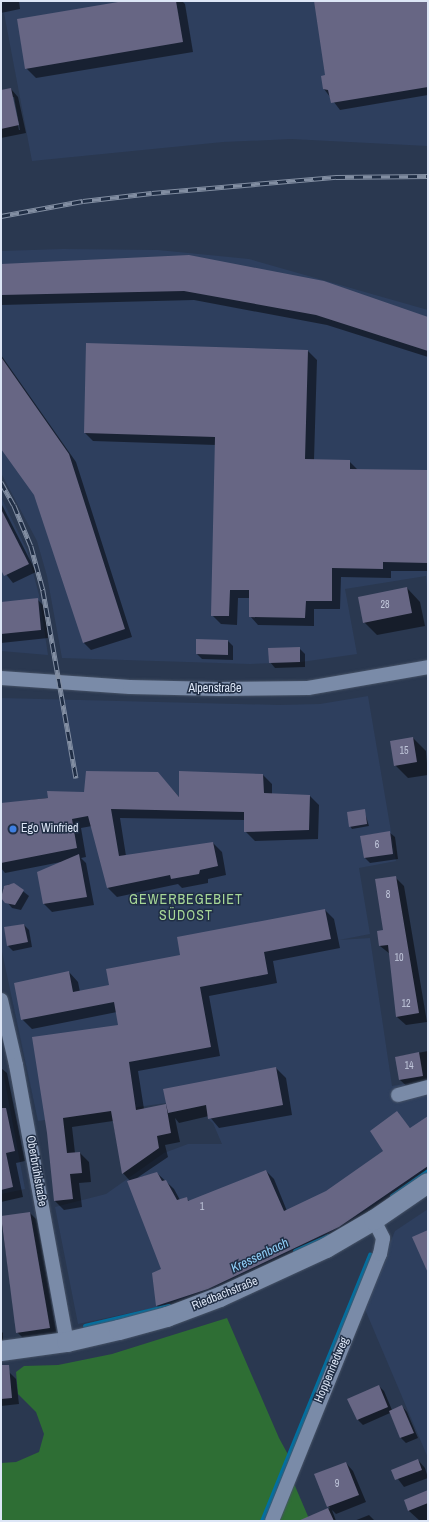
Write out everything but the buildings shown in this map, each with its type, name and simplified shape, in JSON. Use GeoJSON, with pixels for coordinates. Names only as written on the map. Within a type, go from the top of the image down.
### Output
{"type":"FeatureCollection","features":[{"type":"Feature","properties":{"kind":"street","name":"Alpenstraße"},"geometry":{"type":"LineString","coordinates":[[1,678],[130,687],[301,688],[428,668]]}},
{"type":"Feature","properties":{"kind":"street","name":"Oberbrühlstraße"},"geometry":{"type":"LineString","coordinates":[[1,1000],[25,1112],[67,1342]]}},
{"type":"Feature","properties":{"kind":"street"},"geometry":{"type":"LineString","coordinates":[[398,1095],[428,1088]]}},
{"type":"Feature","properties":{"kind":"street","name":"Riedbachstraße"},"geometry":{"type":"LineString","coordinates":[[1,1350],[67,1342],[167,1316],[220,1297],[319,1251],[374,1220],[428,1183]]}},
{"type":"Feature","properties":{"kind":"street","name":"Hoppenriedweg"},"geometry":{"type":"LineString","coordinates":[[272,1521],[380,1254],[384,1238],[374,1220]]}},
{"type":"Feature","properties":{"kind":"shaded area"},"geometry":{"type":"Polygon","coordinates":[[[1,1],[428,1],[428,146],[291,139],[223,142],[32,161],[4,13],[1,14],[1,1]]]}},
{"type":"Feature","properties":{"kind":"shaded area"},"geometry":{"type":"Polygon","coordinates":[[[63,249],[158,250],[249,259],[428,310],[428,603],[426,576],[345,589],[357,654],[301,662],[250,664],[62,658],[47,576],[37,541],[1,473],[1,251],[63,249]]]}},
{"type":"Feature","properties":{"kind":"shaded area"},"geometry":{"type":"Polygon","coordinates":[[[1,497],[27,550],[39,595],[48,655],[1,651],[1,497]]]}},
{"type":"Feature","properties":{"kind":"shaded area"},"geometry":{"type":"Polygon","coordinates":[[[368,696],[396,861],[359,868],[370,934],[339,940],[370,938],[392,1086],[428,1080],[428,1169],[341,1228],[203,1294],[158,1307],[78,1324],[55,1207],[106,1194],[164,1153],[188,1144],[222,1144],[213,1123],[208,1119],[206,1105],[168,1113],[166,1103],[38,1121],[1,947],[1,698],[279,705],[320,704],[368,696]]]}},
{"type":"Feature","properties":{"kind":"shaded area"},"geometry":{"type":"Polygon","coordinates":[[[1,1061],[25,1189],[1,1194],[1,1061]]]}},
{"type":"Feature","properties":{"kind":"shaded area"},"geometry":{"type":"Polygon","coordinates":[[[428,1209],[428,1458],[364,1307],[395,1231],[428,1209]]]}},
{"type":"Feature","properties":{"kind":"green space"},"geometry":{"type":"Polygon","coordinates":[[[227,1318],[279,1438],[291,1460],[267,1521],[1,1521],[1,1463],[16,1462],[39,1452],[44,1434],[36,1412],[18,1394],[16,1372],[24,1366],[58,1365],[112,1354],[227,1318]]]}},
{"type":"Feature","properties":{"kind":"green space"},"geometry":{"type":"Polygon","coordinates":[[[292,1479],[310,1521],[277,1521],[292,1479]]]}},
{"type":"Feature","properties":{"kind":"waterway","name":"Kressenbach"},"geometry":{"type":"LineString","coordinates":[[392,1196],[428,1171]]}},
{"type":"Feature","properties":{"kind":"waterway","name":"Kressenbach"},"geometry":{"type":"LineString","coordinates":[[295,1251],[328,1236]]}},
{"type":"Feature","properties":{"kind":"waterway"},"geometry":{"type":"LineString","coordinates":[[262,1521],[370,1255]]}},
{"type":"Feature","properties":{"kind":"waterway","name":"Kressenbach"},"geometry":{"type":"LineString","coordinates":[[85,1326],[169,1306]]}},
{"type":"Feature","properties":{"kind":"railway"},"geometry":{"type":"LineString","coordinates":[[1,216],[83,201],[152,193],[336,177],[428,176]]}},
{"type":"Feature","properties":{"kind":"railway"},"geometry":{"type":"LineString","coordinates":[[1,482],[14,505],[31,546],[43,590],[76,778]]}},
{"type":"Feature","properties":{"kind":"place","name":"Ego Winfried"},"geometry":{"type":"Point","coordinates":[13,829]}},
{"type":"Feature","properties":{"kind":"district","name":"GEWERBEGEBIET SÜDOST"},"geometry":{"type":"Point","coordinates":[186,908]}}]}
